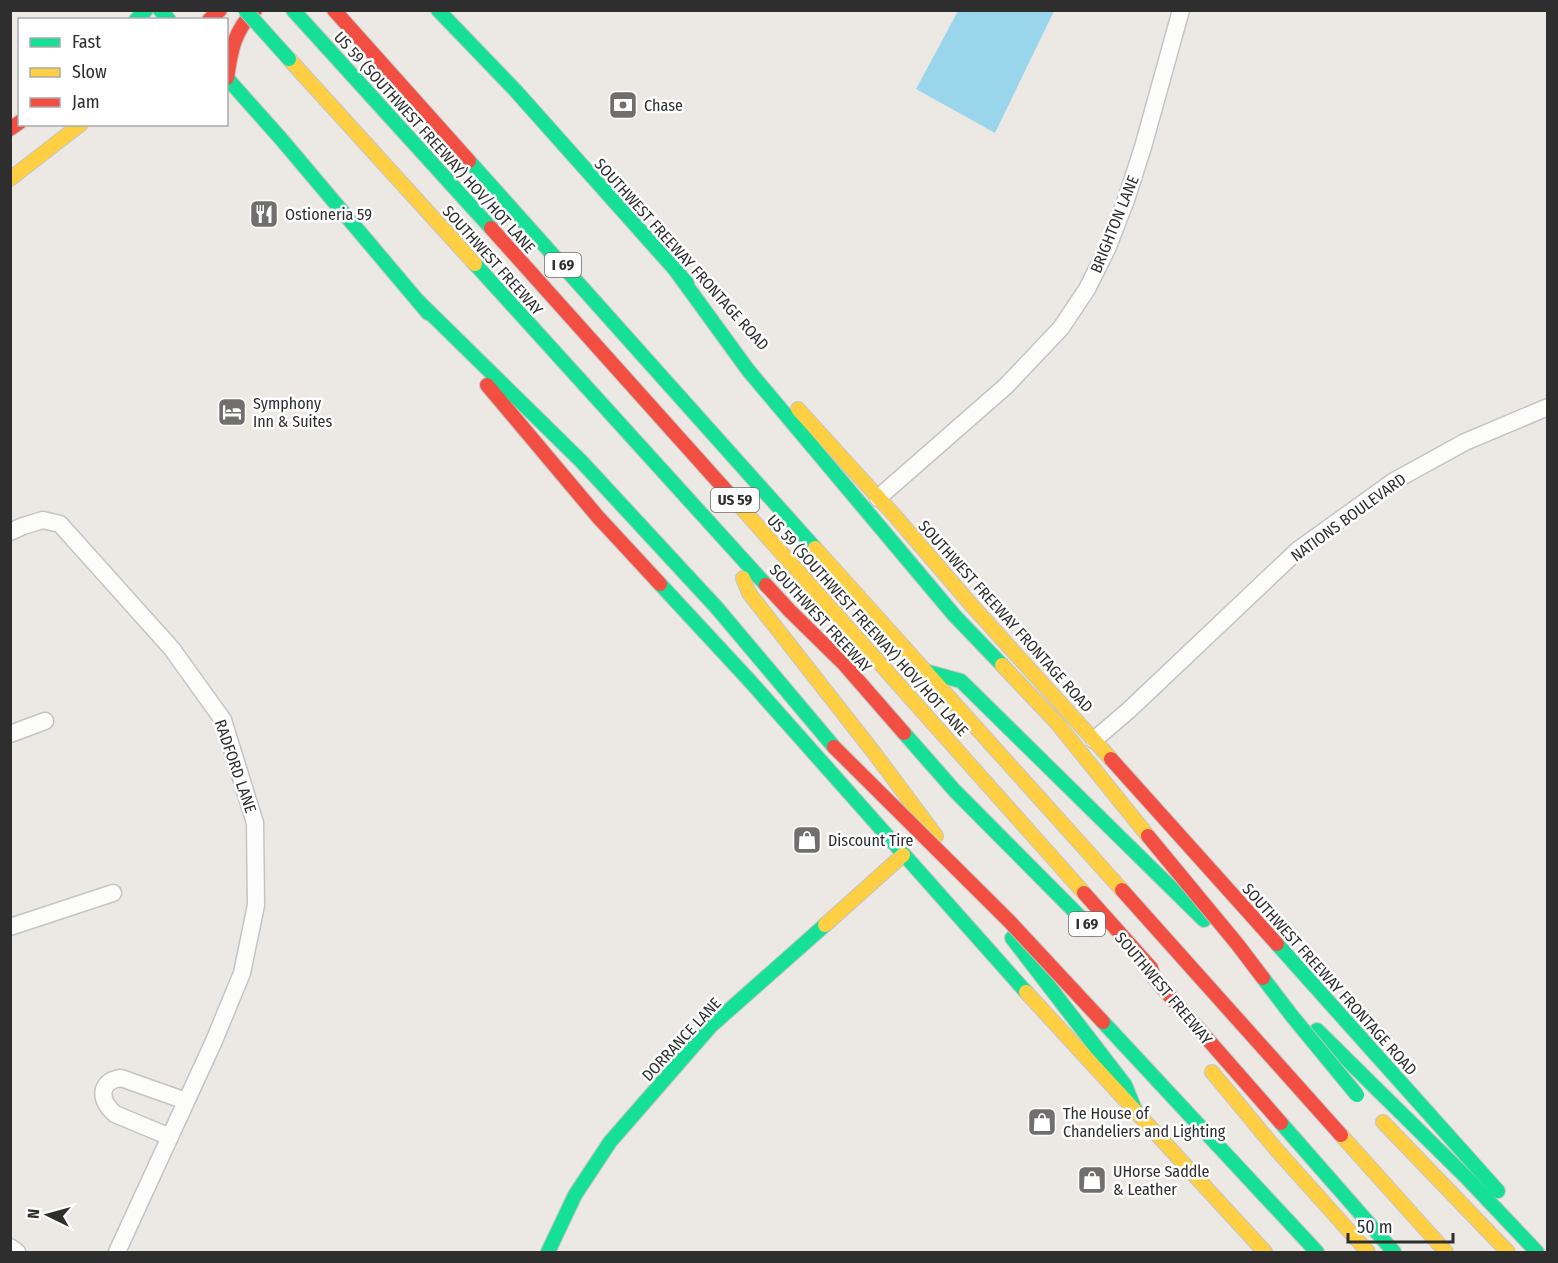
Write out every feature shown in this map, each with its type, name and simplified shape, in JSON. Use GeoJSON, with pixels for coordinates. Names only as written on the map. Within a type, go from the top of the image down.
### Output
{"type":"FeatureCollection","features":[{"type":"Feature","properties":{"kind":"main road","name":"SOUTHWEST FREEWAY"},"geometry":{"type":"LineString","coordinates":[[245,10],[790,611],[843,663],[954,791],[1098,935]]}},
{"type":"Feature","properties":{"kind":"main road"},"geometry":{"type":"LineString","coordinates":[[228,69],[231,45],[244,20],[255,10]]}},
{"type":"Feature","properties":{"kind":"main road","name":"US 59 (SOUTHWEST FREEWAY) HOV/HOT LANE"},"geometry":{"type":"LineString","coordinates":[[293,10],[588,335],[1151,968]]}},
{"type":"Feature","properties":{"kind":"main road","name":"SOUTHWEST FREEWAY FRONTAGE ROAD"},"geometry":{"type":"LineString","coordinates":[[438,10],[515,90],[895,516],[974,608],[1548,1246]]}},
{"type":"Feature","properties":{"kind":"main road","name":"SOUTHWEST FREEWAY"},"geometry":{"type":"LineString","coordinates":[[335,12],[1446,1252]]}},
{"type":"Feature","properties":{"kind":"main road"},"geometry":{"type":"LineString","coordinates":[[228,78],[598,517],[749,680],[1044,1013],[1265,1252]]}},
{"type":"Feature","properties":{"kind":"main road"},"geometry":{"type":"LineString","coordinates":[[10,178],[78,126]]}},
{"type":"Feature","properties":{"kind":"main road"},"geometry":{"type":"LineString","coordinates":[[676,271],[748,370],[954,615],[1057,723],[1365,1104],[1508,1252]]}},
{"type":"Feature","properties":{"kind":"main road"},"geometry":{"type":"LineString","coordinates":[[418,301],[581,461],[717,608],[834,747],[1010,922],[1317,1252]]}},
{"type":"Feature","properties":{"kind":"main road"},"geometry":{"type":"LineString","coordinates":[[729,543],[749,593],[875,754],[1040,976],[1125,1085],[1136,1112]]}},
{"type":"Feature","properties":{"kind":"main road"},"geometry":{"type":"LineString","coordinates":[[925,671],[961,681],[1465,1176],[1537,1252]]}},
{"type":"Feature","properties":{"kind":"main road","name":"DORRANCE LANE"},"geometry":{"type":"LineString","coordinates":[[548,1252],[575,1195],[610,1142],[711,1026],[903,855]]}},
{"type":"Feature","properties":{"kind":"main road","name":"SOUTHWEST FREEWAY"},"geometry":{"type":"LineString","coordinates":[[1151,968],[1161,971],[1399,1248]]}},
{"type":"Feature","properties":{"kind":"main road","name":"SOUTHWEST FREEWAY"},"geometry":{"type":"LineString","coordinates":[[1201,1059],[1275,1148],[1368,1252]]}},
{"type":"Feature","properties":{"kind":"street","name":"BRIGHTON LANE"},"geometry":{"type":"LineString","coordinates":[[878,498],[1006,386],[1061,328],[1087,289],[1107,249],[1126,200],[1181,10]]}},
{"type":"Feature","properties":{"kind":"street","name":"NATIONS BOULEVARD"},"geometry":{"type":"LineString","coordinates":[[1094,740],[1130,710],[1298,550],[1394,481],[1465,442],[1548,407]]}},
{"type":"Feature","properties":{"kind":"street","name":"RADFORD LANE"},"geometry":{"type":"LineString","coordinates":[[10,531],[43,520],[60,524],[172,649],[224,720],[255,823],[256,905],[242,973],[117,1252]]}},
{"type":"Feature","properties":{"kind":"street"},"geometry":{"type":"LineString","coordinates":[[10,734],[45,721]]}},
{"type":"Feature","properties":{"kind":"street"},"geometry":{"type":"LineString","coordinates":[[10,927],[113,893]]}},
{"type":"Feature","properties":{"kind":"street"},"geometry":{"type":"LineString","coordinates":[[170,1137],[115,1114],[107,1108],[103,1099],[104,1089],[108,1082],[120,1078],[186,1101]]}},
{"type":"Feature","properties":{"kind":"street"},"geometry":{"type":"LineString","coordinates":[[10,1247],[17,1252]]}},
{"type":"Feature","properties":{"kind":"water"},"geometry":{"type":"Polygon","coordinates":[[[958,11],[1054,11],[995,133],[916,89],[958,11]]]}},
{"type":"Feature","properties":{"kind":"traffic: fast"},"geometry":{"type":"LineString","coordinates":[[138,18],[146,10]]}},
{"type":"Feature","properties":{"kind":"traffic: fast"},"geometry":{"type":"LineString","coordinates":[[160,10],[167,18]]}},
{"type":"Feature","properties":{"kind":"traffic: fast"},"geometry":{"type":"LineString","coordinates":[[245,10],[289,59]]}},
{"type":"Feature","properties":{"kind":"traffic: fast"},"geometry":{"type":"LineString","coordinates":[[293,10],[491,228]]}},
{"type":"Feature","properties":{"kind":"traffic: fast"},"geometry":{"type":"LineString","coordinates":[[438,10],[515,90],[687,283]]}},
{"type":"Feature","properties":{"kind":"traffic: fast"},"geometry":{"type":"LineString","coordinates":[[228,79],[428,313]]}},
{"type":"Feature","properties":{"kind":"traffic: fast"},"geometry":{"type":"LineString","coordinates":[[469,161],[815,548]]}},
{"type":"Feature","properties":{"kind":"traffic: fast"},"geometry":{"type":"LineString","coordinates":[[475,264],[766,585]]}},
{"type":"Feature","properties":{"kind":"traffic: fast"},"geometry":{"type":"LineString","coordinates":[[676,271],[748,370],[954,615],[1002,665]]}},
{"type":"Feature","properties":{"kind":"traffic: fast"},"geometry":{"type":"LineString","coordinates":[[418,301],[581,461],[717,608],[834,747]]}},
{"type":"Feature","properties":{"kind":"traffic: fast"},"geometry":{"type":"LineString","coordinates":[[660,584],[749,680],[1026,992]]}},
{"type":"Feature","properties":{"kind":"traffic: fast"},"geometry":{"type":"LineString","coordinates":[[925,671],[961,681],[1204,920]]}},
{"type":"Feature","properties":{"kind":"traffic: fast"},"geometry":{"type":"LineString","coordinates":[[904,733],[955,791],[1092,929]]}},
{"type":"Feature","properties":{"kind":"traffic: fast"},"geometry":{"type":"LineString","coordinates":[[548,1252],[575,1195],[610,1142],[711,1026],[825,925]]}},
{"type":"Feature","properties":{"kind":"traffic: fast"},"geometry":{"type":"LineString","coordinates":[[1012,938],[1125,1085],[1136,1112]]}},
{"type":"Feature","properties":{"kind":"traffic: fast"},"geometry":{"type":"LineString","coordinates":[[1277,944],[1498,1191]]}},
{"type":"Feature","properties":{"kind":"traffic: fast"},"geometry":{"type":"LineString","coordinates":[[1263,978],[1357,1095]]}},
{"type":"Feature","properties":{"kind":"traffic: fast"},"geometry":{"type":"LineString","coordinates":[[1103,1022],[1317,1252]]}},
{"type":"Feature","properties":{"kind":"traffic: fast"},"geometry":{"type":"LineString","coordinates":[[1317,1030],[1465,1176],[1537,1252]]}},
{"type":"Feature","properties":{"kind":"traffic: fast"},"geometry":{"type":"LineString","coordinates":[[1281,1123],[1394,1252]]}},
{"type":"Feature","properties":{"kind":"traffic: slow"},"geometry":{"type":"LineString","coordinates":[[289,59],[475,264]]}},
{"type":"Feature","properties":{"kind":"traffic: slow"},"geometry":{"type":"LineString","coordinates":[[10,179],[78,126]]}},
{"type":"Feature","properties":{"kind":"traffic: slow"},"geometry":{"type":"LineString","coordinates":[[798,409],[1111,759]]}},
{"type":"Feature","properties":{"kind":"traffic: slow"},"geometry":{"type":"LineString","coordinates":[[739,505],[1084,893]]}},
{"type":"Feature","properties":{"kind":"traffic: slow"},"geometry":{"type":"LineString","coordinates":[[815,548],[1122,890]]}},
{"type":"Feature","properties":{"kind":"traffic: slow"},"geometry":{"type":"LineString","coordinates":[[743,578],[749,593],[936,836]]}},
{"type":"Feature","properties":{"kind":"traffic: slow"},"geometry":{"type":"LineString","coordinates":[[1002,665],[1057,723],[1148,836]]}},
{"type":"Feature","properties":{"kind":"traffic: slow"},"geometry":{"type":"LineString","coordinates":[[825,925],[903,855]]}},
{"type":"Feature","properties":{"kind":"traffic: slow"},"geometry":{"type":"LineString","coordinates":[[1026,992],[1265,1252]]}},
{"type":"Feature","properties":{"kind":"traffic: slow"},"geometry":{"type":"LineString","coordinates":[[1212,1072],[1275,1148],[1368,1252]]}},
{"type":"Feature","properties":{"kind":"traffic: slow"},"geometry":{"type":"LineString","coordinates":[[1383,1122],[1508,1252]]}},
{"type":"Feature","properties":{"kind":"traffic: slow"},"geometry":{"type":"LineString","coordinates":[[1341,1135],[1446,1252]]}},
{"type":"Feature","properties":{"kind":"traffic: jam"},"geometry":{"type":"LineString","coordinates":[[211,18],[220,10]]}},
{"type":"Feature","properties":{"kind":"traffic: jam"},"geometry":{"type":"LineString","coordinates":[[228,72],[238,33],[255,10]]}},
{"type":"Feature","properties":{"kind":"traffic: jam"},"geometry":{"type":"LineString","coordinates":[[334,10],[469,161]]}},
{"type":"Feature","properties":{"kind":"traffic: jam"},"geometry":{"type":"LineString","coordinates":[[10,129],[18,123]]}},
{"type":"Feature","properties":{"kind":"traffic: jam"},"geometry":{"type":"LineString","coordinates":[[491,228],[739,505]]}},
{"type":"Feature","properties":{"kind":"traffic: jam"},"geometry":{"type":"LineString","coordinates":[[487,385],[598,517],[660,584]]}},
{"type":"Feature","properties":{"kind":"traffic: jam"},"geometry":{"type":"LineString","coordinates":[[766,585],[843,663],[904,733]]}},
{"type":"Feature","properties":{"kind":"traffic: jam"},"geometry":{"type":"LineString","coordinates":[[834,747],[1010,922],[1103,1022]]}},
{"type":"Feature","properties":{"kind":"traffic: jam"},"geometry":{"type":"LineString","coordinates":[[1111,759],[1277,944]]}},
{"type":"Feature","properties":{"kind":"traffic: jam"},"geometry":{"type":"LineString","coordinates":[[1148,836],[1263,978]]}},
{"type":"Feature","properties":{"kind":"traffic: jam"},"geometry":{"type":"LineString","coordinates":[[1122,890],[1341,1135]]}},
{"type":"Feature","properties":{"kind":"traffic: jam"},"geometry":{"type":"LineString","coordinates":[[1084,893],[1151,968],[1154,978],[1281,1123]]}},
{"type":"Feature","properties":{"kind":"place","name":"Chase"},"geometry":{"type":"Point","coordinates":[623,105]}},
{"type":"Feature","properties":{"kind":"place","name":"Ostioneria 59"},"geometry":{"type":"Point","coordinates":[264,214]}},
{"type":"Feature","properties":{"kind":"place","name":"Symphony Inn & Suites"},"geometry":{"type":"Point","coordinates":[232,412]}},
{"type":"Feature","properties":{"kind":"place","name":"Discount Tire"},"geometry":{"type":"Point","coordinates":[807,840]}},
{"type":"Feature","properties":{"kind":"place","name":"The House of Chandeliers and Lighting"},"geometry":{"type":"Point","coordinates":[1042,1122]}},
{"type":"Feature","properties":{"kind":"place","name":"UHorse Saddle & Leather"},"geometry":{"type":"Point","coordinates":[1092,1180]}}]}
